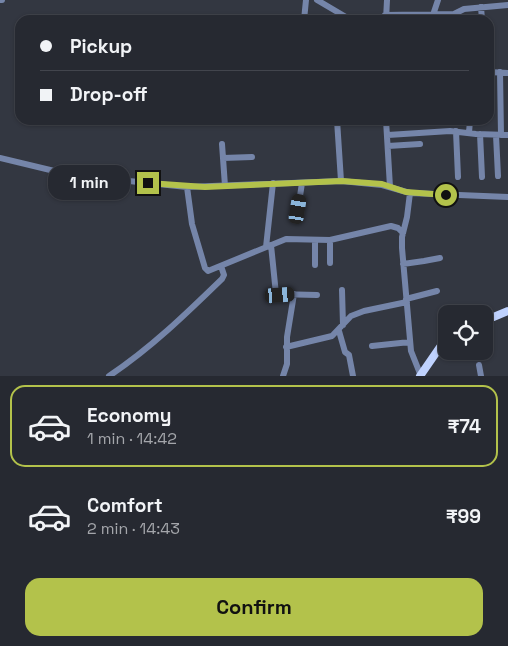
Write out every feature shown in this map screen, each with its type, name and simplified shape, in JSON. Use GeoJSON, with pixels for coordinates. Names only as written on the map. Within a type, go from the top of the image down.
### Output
{"type":"FeatureCollection","features":[{"type":"Feature","properties":{"kind":"main road"},"geometry":{"type":"LineString","coordinates":[[493,317],[508,311]]}},
{"type":"Feature","properties":{"kind":"main road"},"geometry":{"type":"LineString","coordinates":[[420,376],[438,350]]}},
{"type":"Feature","properties":{"kind":"street"},"geometry":{"type":"LineString","coordinates":[[304,15],[306,0]]}},
{"type":"Feature","properties":{"kind":"street"},"geometry":{"type":"LineString","coordinates":[[317,0],[340,15]]}},
{"type":"Feature","properties":{"kind":"street"},"geometry":{"type":"LineString","coordinates":[[385,15],[387,0]]}},
{"type":"Feature","properties":{"kind":"street"},"geometry":{"type":"LineString","coordinates":[[438,0],[433,15],[454,14],[464,9],[508,5]]}},
{"type":"Feature","properties":{"kind":"street"},"geometry":{"type":"LineString","coordinates":[[481,7],[482,15]]}},
{"type":"Feature","properties":{"kind":"street"},"geometry":{"type":"LineString","coordinates":[[494,72],[508,73]]}},
{"type":"Feature","properties":{"kind":"street"},"geometry":{"type":"LineString","coordinates":[[498,176],[502,135],[500,72]]}},
{"type":"Feature","properties":{"kind":"street"},"geometry":{"type":"LineString","coordinates":[[337,125],[342,181]]}},
{"type":"Feature","properties":{"kind":"street"},"geometry":{"type":"LineString","coordinates":[[387,125],[390,186]]}},
{"type":"Feature","properties":{"kind":"street"},"geometry":{"type":"LineString","coordinates":[[469,133],[470,125]]}},
{"type":"Feature","properties":{"kind":"street"},"geometry":{"type":"LineString","coordinates":[[388,135],[432,130],[502,135]]}},
{"type":"Feature","properties":{"kind":"street"},"geometry":{"type":"LineString","coordinates":[[456,131],[458,177]]}},
{"type":"Feature","properties":{"kind":"street"},"geometry":{"type":"LineString","coordinates":[[480,134],[482,177]]}},
{"type":"Feature","properties":{"kind":"street"},"geometry":{"type":"LineString","coordinates":[[222,144],[225,186]]}},
{"type":"Feature","properties":{"kind":"street"},"geometry":{"type":"LineString","coordinates":[[388,146],[420,144]]}},
{"type":"Feature","properties":{"kind":"street"},"geometry":{"type":"LineString","coordinates":[[223,158],[252,157]]}},
{"type":"Feature","properties":{"kind":"street"},"geometry":{"type":"LineString","coordinates":[[0,158],[71,175],[187,187],[342,181],[390,186],[401,192],[410,193],[508,197]]}},
{"type":"Feature","properties":{"kind":"street"},"geometry":{"type":"LineString","coordinates":[[298,209],[302,182]]}},
{"type":"Feature","properties":{"kind":"street"},"geometry":{"type":"LineString","coordinates":[[273,183],[268,246],[276,293],[280,295],[317,295]]}},
{"type":"Feature","properties":{"kind":"street"},"geometry":{"type":"LineString","coordinates":[[187,187],[192,224],[205,268],[209,270],[292,238],[330,240],[391,226],[398,228],[403,233]]}},
{"type":"Feature","properties":{"kind":"street"},"geometry":{"type":"LineString","coordinates":[[410,193],[402,242],[403,264],[412,357],[420,376]]}},
{"type":"Feature","properties":{"kind":"street"},"geometry":{"type":"LineString","coordinates":[[315,240],[315,265]]}},
{"type":"Feature","properties":{"kind":"street"},"geometry":{"type":"LineString","coordinates":[[330,240],[330,263]]}},
{"type":"Feature","properties":{"kind":"street"},"geometry":{"type":"LineString","coordinates":[[403,264],[440,258]]}},
{"type":"Feature","properties":{"kind":"street"},"geometry":{"type":"LineString","coordinates":[[108,376],[128,362],[194,306],[222,279],[224,274],[221,266]]}},
{"type":"Feature","properties":{"kind":"street"},"geometry":{"type":"LineString","coordinates":[[342,290],[344,325]]}},
{"type":"Feature","properties":{"kind":"street"},"geometry":{"type":"LineString","coordinates":[[286,347],[332,336],[339,331],[351,316],[357,313],[407,301],[437,291]]}},
{"type":"Feature","properties":{"kind":"street"},"geometry":{"type":"LineString","coordinates":[[284,376],[287,364],[286,347],[294,294]]}},
{"type":"Feature","properties":{"kind":"street"},"geometry":{"type":"LineString","coordinates":[[339,331],[345,352],[349,355],[353,376]]}},
{"type":"Feature","properties":{"kind":"street"},"geometry":{"type":"LineString","coordinates":[[372,346],[410,342]]}},
{"type":"Feature","properties":{"kind":"street"},"geometry":{"type":"LineString","coordinates":[[479,365],[481,376]]}},
{"type":"Feature","properties":{"kind":"route"},"geometry":{"type":"LineString","coordinates":[[148,183],[205,187],[342,181],[382,184],[401,192],[446,195]]}}]}
